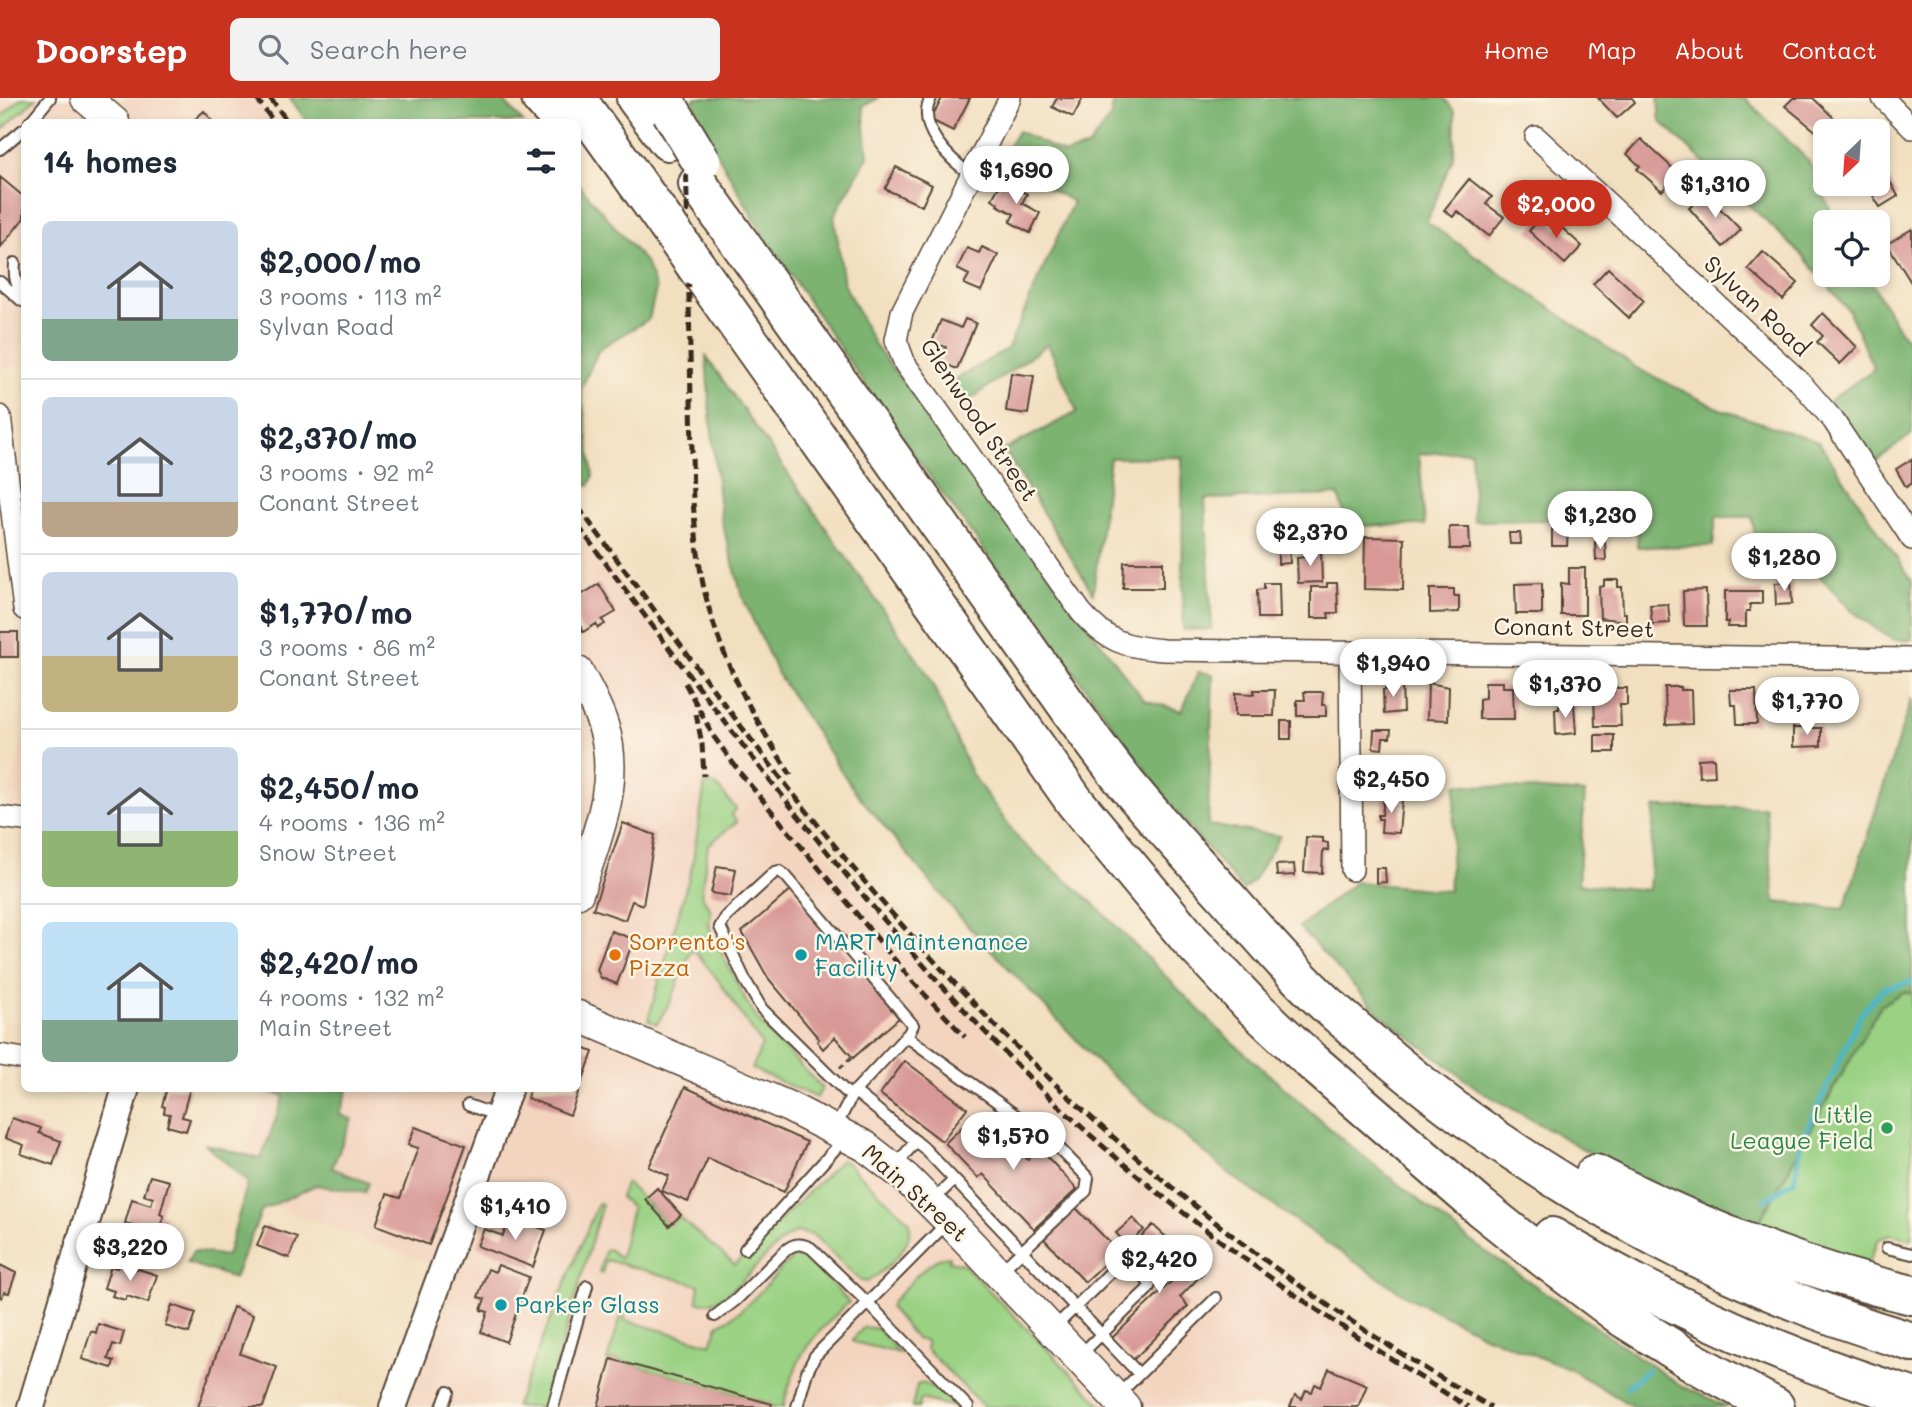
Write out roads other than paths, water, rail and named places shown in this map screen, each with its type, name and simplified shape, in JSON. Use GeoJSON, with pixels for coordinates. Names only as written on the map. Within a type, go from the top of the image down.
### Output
{"type":"FeatureCollection","features":[{"type":"Feature","properties":{"kind":"highway"},"geometry":{"type":"LineString","coordinates":[[541,98],[560,119]]}},
{"type":"Feature","properties":{"kind":"highway"},"geometry":{"type":"LineString","coordinates":[[576,98],[681,254],[751,344],[1074,802],[1190,940],[1251,1005],[1310,1060],[1480,1207],[1625,1319],[1695,1363],[1775,1407]]}},
{"type":"Feature","properties":{"kind":"highway"},"geometry":{"type":"LineString","coordinates":[[660,112],[799,326],[1072,712],[1128,786],[1325,1003],[1484,1111],[1609,1181],[1705,1227],[1762,1250],[1834,1275],[1912,1295]]}},
{"type":"Feature","properties":{"kind":"highway"},"geometry":{"type":"LineString","coordinates":[[581,142],[681,254]]}},
{"type":"Feature","properties":{"kind":"highway"},"geometry":{"type":"LineString","coordinates":[[1339,1013],[1411,1076],[1465,1118],[1557,1180],[1605,1208],[1686,1252],[1746,1280],[1848,1321],[1912,1342]]}},
{"type":"Feature","properties":{"kind":"highway"},"geometry":{"type":"LineString","coordinates":[[1388,1126],[1534,1227],[1639,1286],[1762,1344],[1812,1364],[1912,1397]]}},
{"type":"Feature","properties":{"kind":"main road"},"geometry":{"type":"LineString","coordinates":[[86,98],[110,119]]}},
{"type":"Feature","properties":{"kind":"main road"},"geometry":{"type":"LineString","coordinates":[[581,680],[603,726],[609,768],[608,790],[599,829],[581,884]]}},
{"type":"Feature","properties":{"kind":"main road","name":"Main Street"},"geometry":{"type":"LineString","coordinates":[[581,1017],[865,1146],[940,1212],[1121,1402]]}},
{"type":"Feature","properties":{"kind":"street","name":"Glenwood Street"},"geometry":{"type":"LineString","coordinates":[[1010,98],[902,312],[896,340],[898,352],[1081,612],[1099,632],[1110,639]]}},
{"type":"Feature","properties":{"kind":"street"},"geometry":{"type":"LineString","coordinates":[[1884,99],[1912,128]]}},
{"type":"Feature","properties":{"kind":"street","name":"Sylvan Road"},"geometry":{"type":"LineString","coordinates":[[1536,137],[1800,382],[1833,420],[1912,539]]}},
{"type":"Feature","properties":{"kind":"street"},"geometry":{"type":"LineString","coordinates":[[0,416],[21,585]]}},
{"type":"Feature","properties":{"kind":"street","name":"Conant Street"},"geometry":{"type":"LineString","coordinates":[[1110,639],[1150,649],[1912,659]]}},
{"type":"Feature","properties":{"kind":"street"},"geometry":{"type":"LineString","coordinates":[[1350,652],[1352,870]]}},
{"type":"Feature","properties":{"kind":"street"},"geometry":{"type":"LineString","coordinates":[[0,817],[21,820]]}},
{"type":"Feature","properties":{"kind":"street"},"geometry":{"type":"LineString","coordinates":[[0,1055],[21,1058]]}},
{"type":"Feature","properties":{"kind":"street"},"geometry":{"type":"LineString","coordinates":[[31,1407],[125,1092]]}},
{"type":"Feature","properties":{"kind":"street"},"geometry":{"type":"LineString","coordinates":[[393,1407],[508,1092]]}},
{"type":"Feature","properties":{"kind":"lane"},"geometry":{"type":"LineString","coordinates":[[32,119],[50,98]]}},
{"type":"Feature","properties":{"kind":"lane"},"geometry":{"type":"LineString","coordinates":[[931,98],[928,105],[928,122],[939,145],[958,166],[972,175]]}},
{"type":"Feature","properties":{"kind":"lane"},"geometry":{"type":"LineString","coordinates":[[0,149],[21,132]]}},
{"type":"Feature","properties":{"kind":"lane"},"geometry":{"type":"LineString","coordinates":[[15,263],[14,278],[21,292]]}},
{"type":"Feature","properties":{"kind":"lane"},"geometry":{"type":"LineString","coordinates":[[0,282],[21,300]]}},
{"type":"Feature","properties":{"kind":"lane"},"geometry":{"type":"LineString","coordinates":[[745,1249],[841,1133],[852,1094],[913,1029],[913,1025],[779,872],[770,874],[723,920],[720,927],[762,1009],[852,1094],[916,1141],[1139,1374]]}},
{"type":"Feature","properties":{"kind":"lane"},"geometry":{"type":"LineString","coordinates":[[906,1036],[1054,1143],[1088,1178],[1086,1191],[999,1273]]}},
{"type":"Feature","properties":{"kind":"lane"},"geometry":{"type":"LineString","coordinates":[[468,1105],[499,1116]]}},
{"type":"Feature","properties":{"kind":"lane"},"geometry":{"type":"LineString","coordinates":[[893,1168],[916,1141]]}},
{"type":"Feature","properties":{"kind":"lane"},"geometry":{"type":"LineString","coordinates":[[797,1407],[807,1372],[815,1356],[867,1302],[940,1212],[954,1180]]}},
{"type":"Feature","properties":{"kind":"lane"},"geometry":{"type":"LineString","coordinates":[[715,1317],[786,1250],[799,1244],[811,1248],[968,1407]]}},
{"type":"Feature","properties":{"kind":"lane"},"geometry":{"type":"LineString","coordinates":[[1886,1248],[1912,1254]]}},
{"type":"Feature","properties":{"kind":"lane"},"geometry":{"type":"LineString","coordinates":[[1052,1330],[1119,1264],[1125,1262],[1147,1279],[1150,1285],[1147,1290],[1078,1357]]}},
{"type":"Feature","properties":{"kind":"lane"},"geometry":{"type":"LineString","coordinates":[[552,1407],[587,1286]]}},
{"type":"Feature","properties":{"kind":"lane"},"geometry":{"type":"LineString","coordinates":[[1121,1402],[1139,1374],[1216,1297]]}},
{"type":"Feature","properties":{"kind":"lane"},"geometry":{"type":"LineString","coordinates":[[442,1407],[448,1392]]}},
{"type":"Feature","properties":{"kind":"waterway"},"geometry":{"type":"LineString","coordinates":[[1765,1200],[1794,1181],[1802,1141],[1861,1014],[1884,988],[1912,982]]}},
{"type":"Feature","properties":{"kind":"waterway"},"geometry":{"type":"LineString","coordinates":[[1627,1387],[1647,1371]]}},
{"type":"Feature","properties":{"kind":"railway"},"geometry":{"type":"LineString","coordinates":[[256,98],[272,119]]}},
{"type":"Feature","properties":{"kind":"railway"},"geometry":{"type":"LineString","coordinates":[[270,98],[286,119]]}},
{"type":"Feature","properties":{"kind":"railway"},"geometry":{"type":"LineString","coordinates":[[685,98],[693,502],[699,562],[713,621],[730,667],[764,733],[791,775]]}},
{"type":"Feature","properties":{"kind":"railway"},"geometry":{"type":"LineString","coordinates":[[581,511],[729,711],[847,861],[954,982],[1022,1052],[1094,1120],[1168,1184],[1245,1245],[1324,1303],[1406,1357],[1491,1407]]}},
{"type":"Feature","properties":{"kind":"railway"},"geometry":{"type":"LineString","coordinates":[[581,530],[685,670],[851,881],[909,949],[1032,1080],[1133,1172],[1186,1215],[1297,1296],[1468,1407]]}},
{"type":"Feature","properties":{"kind":"railway"},"geometry":{"type":"LineString","coordinates":[[685,683],[714,737],[741,774],[914,983],[965,1037]]}},
{"type":"Feature","properties":{"kind":"railway"},"geometry":{"type":"LineString","coordinates":[[696,714],[702,744],[704,776]]}},
{"type":"Feature","properties":{"kind":"place","name":"Sorrento's Pizza"},"geometry":{"type":"Point","coordinates":[615,955]}},
{"type":"Feature","properties":{"kind":"place","name":"MART Maintenance Facility"},"geometry":{"type":"Point","coordinates":[801,955]}},
{"type":"Feature","properties":{"kind":"place","name":"Little League Field"},"geometry":{"type":"Point","coordinates":[1887,1128]}},
{"type":"Feature","properties":{"kind":"place","name":"Parker Glass"},"geometry":{"type":"Point","coordinates":[501,1305]}}]}
